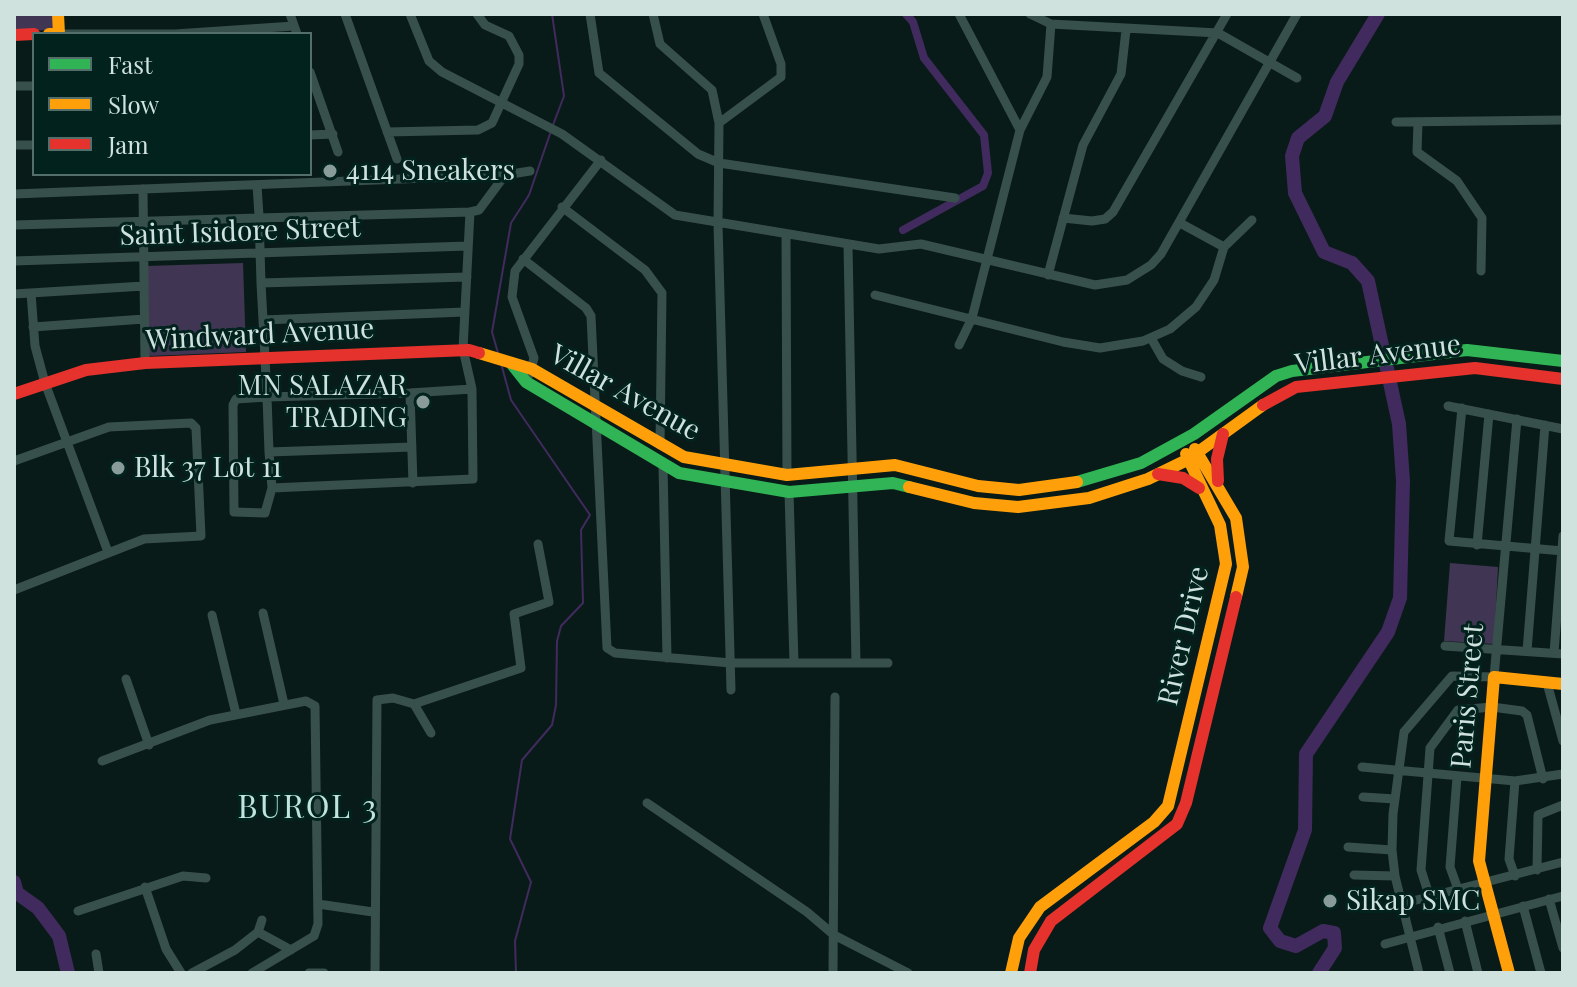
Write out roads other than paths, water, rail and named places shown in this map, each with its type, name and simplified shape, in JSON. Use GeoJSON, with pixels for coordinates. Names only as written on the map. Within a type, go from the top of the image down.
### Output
{"type":"FeatureCollection","features":[{"type":"Feature","properties":{"kind":"main road","name":"Windward Avenue"},"geometry":{"type":"LineString","coordinates":[[14,394],[86,370],[145,363],[466,350],[511,363]]}},
{"type":"Feature","properties":{"kind":"main road","name":"Villar Avenue"},"geometry":{"type":"LineString","coordinates":[[511,363],[532,369],[684,457],[724,467],[787,475],[895,465],[978,486],[1043,488],[1108,475],[1183,441],[1276,376],[1438,353],[1500,351],[1563,361]]}},
{"type":"Feature","properties":{"kind":"main road","name":"Villar Avenue"},"geometry":{"type":"LineString","coordinates":[[511,363],[526,382],[663,466],[723,483],[789,492],[893,483],[974,503],[1018,507],[1089,498],[1158,474],[1187,460],[1282,392],[1440,370],[1505,369],[1563,379]]}},
{"type":"Feature","properties":{"kind":"main road"},"geometry":{"type":"LineString","coordinates":[[1219,484],[1217,459],[1223,434]]}},
{"type":"Feature","properties":{"kind":"main road","name":"River Drive"},"geometry":{"type":"LineString","coordinates":[[1030,973],[1034,950],[1051,921],[1167,834],[1184,810],[1243,567],[1236,518],[1199,452],[1183,441]]}},
{"type":"Feature","properties":{"kind":"main road","name":"River Drive"},"geometry":{"type":"LineString","coordinates":[[1011,973],[1019,938],[1040,907],[1154,822],[1168,806],[1225,573],[1223,534],[1187,460],[1183,441]]}},
{"type":"Feature","properties":{"kind":"main road"},"geometry":{"type":"LineString","coordinates":[[1158,474],[1183,478],[1203,491]]}},
{"type":"Feature","properties":{"kind":"main road"},"geometry":{"type":"LineString","coordinates":[[1494,677],[1563,684]]}},
{"type":"Feature","properties":{"kind":"main road","name":"Paris Street"},"geometry":{"type":"LineString","coordinates":[[1494,677],[1479,861],[1509,973]]}},
{"type":"Feature","properties":{"kind":"street"},"geometry":{"type":"LineString","coordinates":[[236,32],[296,30],[290,14]]}},
{"type":"Feature","properties":{"kind":"street"},"geometry":{"type":"LineString","coordinates":[[345,14],[397,159]]}},
{"type":"Feature","properties":{"kind":"street"},"geometry":{"type":"LineString","coordinates":[[410,14],[429,61],[442,72],[562,134],[675,215],[848,245],[889,249],[921,244],[1095,285],[1127,280],[1151,265],[1180,223],[1297,14]]}},
{"type":"Feature","properties":{"kind":"street"},"geometry":{"type":"LineString","coordinates":[[387,132],[478,130],[492,123],[503,106],[519,64],[519,55],[509,36],[485,25],[477,14]]}},
{"type":"Feature","properties":{"kind":"street"},"geometry":{"type":"LineString","coordinates":[[590,14],[599,73],[698,154],[719,163],[955,198]]}},
{"type":"Feature","properties":{"kind":"street"},"geometry":{"type":"LineString","coordinates":[[653,14],[660,44],[712,90],[719,123],[723,483],[731,690]]}},
{"type":"Feature","properties":{"kind":"street"},"geometry":{"type":"LineString","coordinates":[[719,123],[781,77],[781,64],[763,14]]}},
{"type":"Feature","properties":{"kind":"street"},"geometry":{"type":"LineString","coordinates":[[959,14],[1020,130]]}},
{"type":"Feature","properties":{"kind":"street"},"geometry":{"type":"LineString","coordinates":[[1030,14],[1051,24],[1218,33],[1297,78]]}},
{"type":"Feature","properties":{"kind":"street"},"geometry":{"type":"LineString","coordinates":[[1063,218],[1092,221],[1105,219],[1113,212],[1227,14]]}},
{"type":"Feature","properties":{"kind":"street"},"geometry":{"type":"LineString","coordinates":[[959,345],[972,318],[1020,130],[1047,77],[1051,24]]}},
{"type":"Feature","properties":{"kind":"street"},"geometry":{"type":"LineString","coordinates":[[1048,275],[1083,145],[1121,74],[1126,30]]}},
{"type":"Feature","properties":{"kind":"street"},"geometry":{"type":"LineString","coordinates":[[312,81],[338,152]]}},
{"type":"Feature","properties":{"kind":"street"},"geometry":{"type":"LineString","coordinates":[[1396,122],[1563,120]]}},
{"type":"Feature","properties":{"kind":"street"},"geometry":{"type":"LineString","coordinates":[[1418,122],[1417,152],[1457,181],[1482,218],[1481,271]]}},
{"type":"Feature","properties":{"kind":"street"},"geometry":{"type":"LineString","coordinates":[[312,135],[333,134]]}},
{"type":"Feature","properties":{"kind":"street"},"geometry":{"type":"LineString","coordinates":[[526,382],[532,369],[530,343],[512,297],[512,280],[523,259],[601,160]]}},
{"type":"Feature","properties":{"kind":"street"},"geometry":{"type":"LineString","coordinates":[[14,194],[505,175],[530,171]]}},
{"type":"Feature","properties":{"kind":"street"},"geometry":{"type":"LineString","coordinates":[[14,225],[470,212],[479,210],[505,175]]}},
{"type":"Feature","properties":{"kind":"street"},"geometry":{"type":"LineString","coordinates":[[257,185],[261,254],[261,283],[267,397],[269,452],[272,488],[265,513],[237,514],[232,509],[233,405],[236,399],[267,397],[410,393],[472,389]]}},
{"type":"Feature","properties":{"kind":"street"},"geometry":{"type":"LineString","coordinates":[[143,189],[145,363]]}},
{"type":"Feature","properties":{"kind":"street"},"geometry":{"type":"LineString","coordinates":[[562,207],[645,270],[662,293],[660,445]]}},
{"type":"Feature","properties":{"kind":"street"},"geometry":{"type":"LineString","coordinates":[[272,488],[473,479],[472,389],[466,350],[465,312],[470,212]]}},
{"type":"Feature","properties":{"kind":"street"},"geometry":{"type":"LineString","coordinates":[[875,295],[1100,348],[1151,338],[1170,329],[1207,293],[1224,247],[1252,220]]}},
{"type":"Feature","properties":{"kind":"street"},"geometry":{"type":"LineString","coordinates":[[1180,223],[1224,247]]}},
{"type":"Feature","properties":{"kind":"street"},"geometry":{"type":"LineString","coordinates":[[786,234],[787,475]]}},
{"type":"Feature","properties":{"kind":"street"},"geometry":{"type":"LineString","coordinates":[[848,245],[850,486],[856,663]]}},
{"type":"Feature","properties":{"kind":"street","name":"Saint Isidore Street"},"geometry":{"type":"LineString","coordinates":[[14,261],[468,246]]}},
{"type":"Feature","properties":{"kind":"street"},"geometry":{"type":"LineString","coordinates":[[523,259],[589,311],[607,648],[615,653],[731,663],[888,663]]}},
{"type":"Feature","properties":{"kind":"street"},"geometry":{"type":"LineString","coordinates":[[261,283],[467,277]]}},
{"type":"Feature","properties":{"kind":"street"},"geometry":{"type":"LineString","coordinates":[[14,294],[144,286]]}},
{"type":"Feature","properties":{"kind":"street"},"geometry":{"type":"LineString","coordinates":[[31,293],[33,327],[45,383],[108,552]]}},
{"type":"Feature","properties":{"kind":"street"},"geometry":{"type":"LineString","coordinates":[[263,320],[465,312]]}},
{"type":"Feature","properties":{"kind":"street"},"geometry":{"type":"LineString","coordinates":[[33,327],[144,319]]}},
{"type":"Feature","properties":{"kind":"street"},"geometry":{"type":"LineString","coordinates":[[1151,338],[1163,359],[1182,371],[1201,377]]}},
{"type":"Feature","properties":{"kind":"street"},"geometry":{"type":"LineString","coordinates":[[410,393],[413,483]]}},
{"type":"Feature","properties":{"kind":"street"},"geometry":{"type":"LineString","coordinates":[[1448,406],[1563,429]]}},
{"type":"Feature","properties":{"kind":"street"},"geometry":{"type":"LineString","coordinates":[[1462,408],[1449,541],[1562,551]]}},
{"type":"Feature","properties":{"kind":"street"},"geometry":{"type":"LineString","coordinates":[[1477,545],[1489,414]]}},
{"type":"Feature","properties":{"kind":"street","name":"Paris Street"},"geometry":{"type":"LineString","coordinates":[[1494,677],[1517,419]]}},
{"type":"Feature","properties":{"kind":"street"},"geometry":{"type":"LineString","coordinates":[[14,461],[109,427],[194,425],[201,536],[144,539],[14,590]]}},
{"type":"Feature","properties":{"kind":"street"},"geometry":{"type":"LineString","coordinates":[[1527,651],[1545,425]]}},
{"type":"Feature","properties":{"kind":"street"},"geometry":{"type":"LineString","coordinates":[[269,452],[412,447]]}},
{"type":"Feature","properties":{"kind":"street"},"geometry":{"type":"LineString","coordinates":[[663,466],[667,658]]}},
{"type":"Feature","properties":{"kind":"street"},"geometry":{"type":"LineString","coordinates":[[789,492],[794,663]]}},
{"type":"Feature","properties":{"kind":"street"},"geometry":{"type":"LineString","coordinates":[[1445,646],[1558,654],[1563,536]]}},
{"type":"Feature","properties":{"kind":"street"},"geometry":{"type":"LineString","coordinates":[[375,973],[376,703],[381,698],[414,704],[521,668],[514,614],[546,606],[549,602],[538,544]]}},
{"type":"Feature","properties":{"kind":"street"},"geometry":{"type":"LineString","coordinates":[[263,613],[284,704]]}},
{"type":"Feature","properties":{"kind":"street"},"geometry":{"type":"LineString","coordinates":[[212,615],[236,714]]}},
{"type":"Feature","properties":{"kind":"street"},"geometry":{"type":"LineString","coordinates":[[1419,973],[1401,904],[1392,850],[1397,771],[1404,732],[1452,676],[1494,677]]}},
{"type":"Feature","properties":{"kind":"street"},"geometry":{"type":"LineString","coordinates":[[126,679],[149,745]]}},
{"type":"Feature","properties":{"kind":"street"},"geometry":{"type":"LineString","coordinates":[[1547,683],[1563,741]]}},
{"type":"Feature","properties":{"kind":"street"},"geometry":{"type":"LineString","coordinates":[[833,973],[835,697]]}},
{"type":"Feature","properties":{"kind":"street"},"geometry":{"type":"LineString","coordinates":[[102,761],[210,720],[306,701],[315,706],[318,904],[314,936],[258,972]]}},
{"type":"Feature","properties":{"kind":"street"},"geometry":{"type":"LineString","coordinates":[[414,704],[431,733]]}},
{"type":"Feature","properties":{"kind":"street"},"geometry":{"type":"LineString","coordinates":[[1430,898],[1421,870],[1432,743],[1458,710],[1492,707],[1527,715],[1543,779]]}},
{"type":"Feature","properties":{"kind":"street"},"geometry":{"type":"LineString","coordinates":[[1362,767],[1515,781],[1563,774]]}},
{"type":"Feature","properties":{"kind":"street"},"geometry":{"type":"LineString","coordinates":[[1457,777],[1450,867],[1459,892]]}},
{"type":"Feature","properties":{"kind":"street"},"geometry":{"type":"LineString","coordinates":[[1515,781],[1509,859],[1515,876]]}},
{"type":"Feature","properties":{"kind":"street"},"geometry":{"type":"LineString","coordinates":[[1363,797],[1395,799]]}},
{"type":"Feature","properties":{"kind":"street"},"geometry":{"type":"LineString","coordinates":[[647,803],[807,912],[834,935],[908,973]]}},
{"type":"Feature","properties":{"kind":"street"},"geometry":{"type":"LineString","coordinates":[[1537,870],[1538,815],[1563,805]]}},
{"type":"Feature","properties":{"kind":"street"},"geometry":{"type":"LineString","coordinates":[[1348,847],[1392,850]]}},
{"type":"Feature","properties":{"kind":"street"},"geometry":{"type":"LineString","coordinates":[[1401,904],[1459,892],[1563,862]]}},
{"type":"Feature","properties":{"kind":"street"},"geometry":{"type":"LineString","coordinates":[[1354,875],[1395,876]]}},
{"type":"Feature","properties":{"kind":"street"},"geometry":{"type":"LineString","coordinates":[[78,911],[183,876],[206,878]]}},
{"type":"Feature","properties":{"kind":"street"},"geometry":{"type":"LineString","coordinates":[[145,887],[162,938],[181,973]]}},
{"type":"Feature","properties":{"kind":"street"},"geometry":{"type":"LineString","coordinates":[[1385,944],[1438,927],[1563,896]]}},
{"type":"Feature","properties":{"kind":"street"},"geometry":{"type":"LineString","coordinates":[[1549,899],[1563,948]]}},
{"type":"Feature","properties":{"kind":"street"},"geometry":{"type":"LineString","coordinates":[[318,904],[373,912]]}},
{"type":"Feature","properties":{"kind":"street"},"geometry":{"type":"LineString","coordinates":[[1523,906],[1541,973]]}},
{"type":"Feature","properties":{"kind":"street"},"geometry":{"type":"LineString","coordinates":[[192,973],[235,950],[258,932],[262,920]]}},
{"type":"Feature","properties":{"kind":"street"},"geometry":{"type":"LineString","coordinates":[[1465,921],[1478,973]]}},
{"type":"Feature","properties":{"kind":"street"},"geometry":{"type":"LineString","coordinates":[[1438,927],[1450,973]]}},
{"type":"Feature","properties":{"kind":"street"},"geometry":{"type":"LineString","coordinates":[[258,932],[291,950]]}},
{"type":"Feature","properties":{"kind":"street"},"geometry":{"type":"LineString","coordinates":[[96,954],[99,973]]}},
{"type":"Feature","properties":{"kind":"waterway"},"geometry":{"type":"LineString","coordinates":[[552,14],[564,96],[553,125]]}},
{"type":"Feature","properties":{"kind":"waterway"},"geometry":{"type":"LineString","coordinates":[[903,230],[983,186],[988,173],[984,135],[924,58],[913,22],[906,14]]}},
{"type":"Feature","properties":{"kind":"waterway"},"geometry":{"type":"LineString","coordinates":[[1319,973],[1335,948],[1334,933],[1323,931],[1296,946],[1280,941],[1270,928],[1305,830],[1306,754],[1388,632],[1400,598],[1403,481],[1399,424],[1368,281],[1352,263],[1324,252],[1295,193],[1292,156],[1298,138],[1325,116],[1337,82],[1378,14]]}},
{"type":"Feature","properties":{"kind":"waterway"},"geometry":{"type":"LineString","coordinates":[[498,353],[492,332],[511,223],[529,195],[551,131]]}},
{"type":"Feature","properties":{"kind":"waterway"},"geometry":{"type":"LineString","coordinates":[[502,367],[511,400],[590,515],[581,530],[583,603],[561,626],[557,641],[556,705],[552,725],[522,760],[510,839],[531,882],[515,941],[516,973]]}},
{"type":"Feature","properties":{"kind":"waterway"},"geometry":{"type":"LineString","coordinates":[[14,882],[17,893],[38,908],[59,936],[68,973]]}},
{"type":"Feature","properties":{"kind":"place","name":"4114 Sneakers"},"geometry":{"type":"Point","coordinates":[330,171]}},
{"type":"Feature","properties":{"kind":"place","name":"MN SALAZAR TRADING"},"geometry":{"type":"Point","coordinates":[423,402]}},
{"type":"Feature","properties":{"kind":"place","name":"Blk 37 Lot 11"},"geometry":{"type":"Point","coordinates":[118,468]}},
{"type":"Feature","properties":{"kind":"place","name":"Sikap SMC"},"geometry":{"type":"Point","coordinates":[1330,901]}},
{"type":"Feature","properties":{"kind":"district","name":"BUROL 3"},"geometry":{"type":"Point","coordinates":[308,808]}}]}
